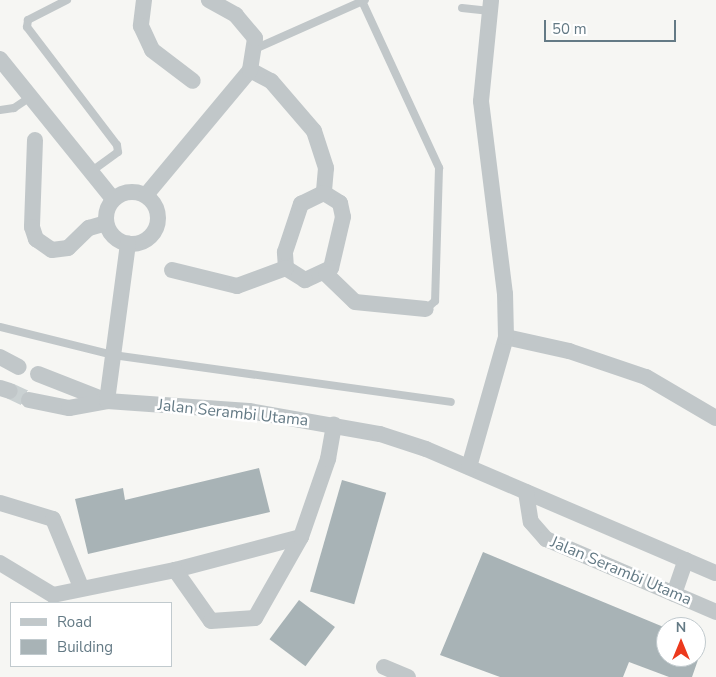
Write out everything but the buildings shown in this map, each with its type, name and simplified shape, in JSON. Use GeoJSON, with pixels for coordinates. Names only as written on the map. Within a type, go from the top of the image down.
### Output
{"type":"FeatureCollection","features":[{"type":"Feature","properties":{"kind":"street"},"geometry":{"type":"LineString","coordinates":[[144,0],[141,26],[152,50],[193,81]]}},
{"type":"Feature","properties":{"kind":"street"},"geometry":{"type":"LineString","coordinates":[[146,195],[250,70],[256,48],[255,38],[236,15],[209,0]]}},
{"type":"Feature","properties":{"kind":"street"},"geometry":{"type":"LineString","coordinates":[[469,468],[506,338],[505,294],[481,101],[490,6]]}},
{"type":"Feature","properties":{"kind":"street"},"geometry":{"type":"LineString","coordinates":[[0,60],[93,170],[113,199]]}},
{"type":"Feature","properties":{"kind":"street"},"geometry":{"type":"LineString","coordinates":[[250,70],[271,81],[314,131],[326,168],[324,193]]}},
{"type":"Feature","properties":{"kind":"street"},"geometry":{"type":"LineString","coordinates":[[36,140],[32,227],[36,239],[52,250],[68,248],[89,228],[106,223]]}},
{"type":"Feature","properties":{"kind":"street"},"geometry":{"type":"LineString","coordinates":[[129,191],[146,195],[156,208],[157,225],[148,239],[128,243],[115,238],[106,223],[113,199],[129,191]]}},
{"type":"Feature","properties":{"kind":"street"},"geometry":{"type":"LineString","coordinates":[[286,268],[286,252],[296,213],[306,199],[324,193],[334,196],[343,212],[326,274]]}},
{"type":"Feature","properties":{"kind":"street"},"geometry":{"type":"LineString","coordinates":[[107,401],[128,243]]}},
{"type":"Feature","properties":{"kind":"street"},"geometry":{"type":"LineString","coordinates":[[286,268],[305,280],[326,274]]}},
{"type":"Feature","properties":{"kind":"street"},"geometry":{"type":"LineString","coordinates":[[172,270],[237,286],[286,268]]}},
{"type":"Feature","properties":{"kind":"street"},"geometry":{"type":"LineString","coordinates":[[326,274],[356,302],[426,309]]}},
{"type":"Feature","properties":{"kind":"street"},"geometry":{"type":"LineString","coordinates":[[506,338],[569,351],[646,377],[716,418]]}},
{"type":"Feature","properties":{"kind":"street"},"geometry":{"type":"LineString","coordinates":[[0,357],[19,366]]}},
{"type":"Feature","properties":{"kind":"street","name":"Jalan Serambi Utama"},"geometry":{"type":"LineString","coordinates":[[38,374],[107,401]]}},
{"type":"Feature","properties":{"kind":"street","name":"Jalan Serambi Utama"},"geometry":{"type":"LineString","coordinates":[[29,400],[69,408],[107,401],[249,411],[380,434],[469,468],[716,573]]}},
{"type":"Feature","properties":{"kind":"street"},"geometry":{"type":"LineString","coordinates":[[175,570],[211,620],[247,622],[260,611],[301,537],[328,459],[334,425]]}},
{"type":"Feature","properties":{"kind":"street","name":"Jalan Serambi Utama"},"geometry":{"type":"LineString","coordinates":[[526,492],[531,522],[546,539],[716,612]]}},
{"type":"Feature","properties":{"kind":"street"},"geometry":{"type":"LineString","coordinates":[[0,503],[54,519],[82,586]]}},
{"type":"Feature","properties":{"kind":"street"},"geometry":{"type":"LineString","coordinates":[[0,563],[53,595],[82,586],[175,570],[301,537]]}},
{"type":"Feature","properties":{"kind":"street"},"geometry":{"type":"LineString","coordinates":[[674,594],[686,560]]}},
{"type":"Feature","properties":{"kind":"street"},"geometry":{"type":"LineString","coordinates":[[384,668],[408,677]]}},
{"type":"Feature","properties":{"kind":"lane"},"geometry":{"type":"LineString","coordinates":[[67,0],[28,20],[27,27],[119,149],[93,170]]}},
{"type":"Feature","properties":{"kind":"lane"},"geometry":{"type":"LineString","coordinates":[[256,48],[363,1],[439,168],[435,300],[426,309]]}},
{"type":"Feature","properties":{"kind":"lane"},"geometry":{"type":"LineString","coordinates":[[462,8],[490,6]]}},
{"type":"Feature","properties":{"kind":"lane"},"geometry":{"type":"LineString","coordinates":[[0,110],[14,108],[32,96]]}},
{"type":"Feature","properties":{"kind":"lane"},"geometry":{"type":"LineString","coordinates":[[0,327],[113,355],[451,402]]}},
{"type":"Feature","properties":{"kind":"tunnel"},"geometry":{"type":"LineString","coordinates":[[10,391],[29,400]]}}]}
